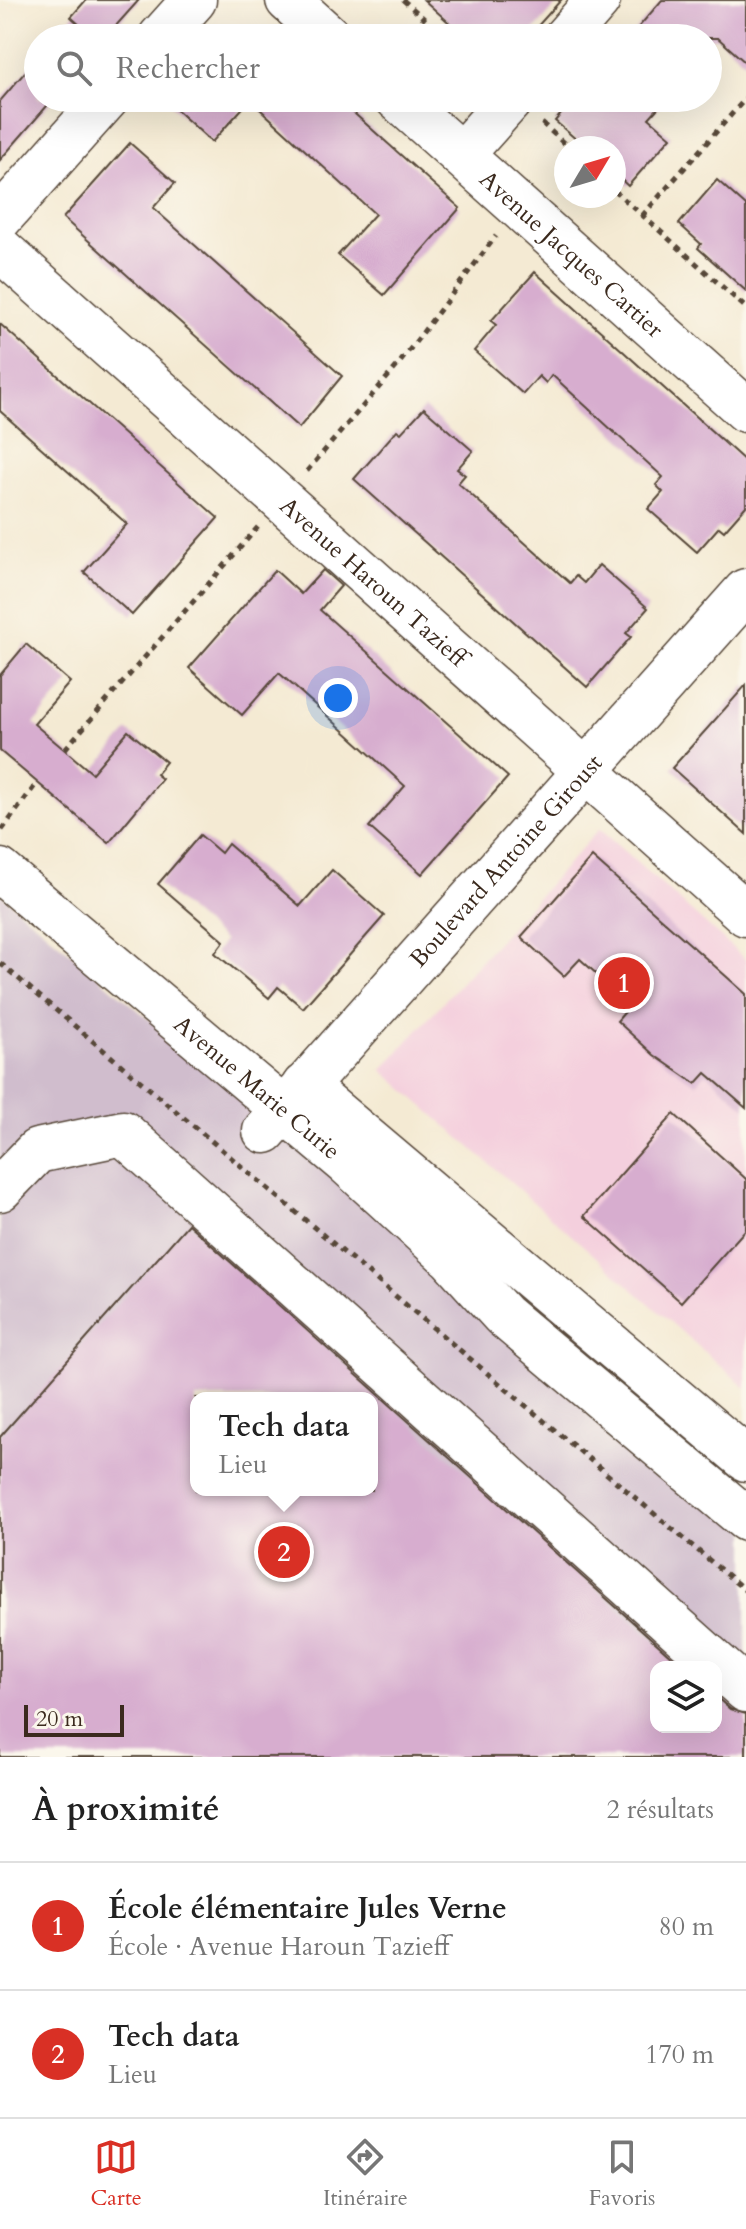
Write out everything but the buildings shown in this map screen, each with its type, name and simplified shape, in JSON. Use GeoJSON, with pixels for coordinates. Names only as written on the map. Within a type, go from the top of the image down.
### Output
{"type":"FeatureCollection","features":[{"type":"Feature","properties":{"kind":"street"},"geometry":{"type":"LineString","coordinates":[[173,24],[194,0]]}},
{"type":"Feature","properties":{"kind":"street"},"geometry":{"type":"LineString","coordinates":[[288,0],[315,24]]}},
{"type":"Feature","properties":{"kind":"street"},"geometry":{"type":"LineString","coordinates":[[577,24],[598,0]]}},
{"type":"Feature","properties":{"kind":"street"},"geometry":{"type":"LineString","coordinates":[[0,218],[95,112]]}},
{"type":"Feature","properties":{"kind":"street","name":"Avenue Jacques Cartier"},"geometry":{"type":"LineString","coordinates":[[413,112],[746,410]]}},
{"type":"Feature","properties":{"kind":"street"},"geometry":{"type":"LineString","coordinates":[[461,155],[499,112]]}},
{"type":"Feature","properties":{"kind":"street","name":"Avenue Haroun Tazieff"},"geometry":{"type":"LineString","coordinates":[[0,249],[746,914]]}},
{"type":"Feature","properties":{"kind":"street","name":"Boulevard Antoine Giroust"},"geometry":{"type":"LineString","coordinates":[[284,1109],[746,591]]}},
{"type":"Feature","properties":{"kind":"street","name":"Avenue Marie Curie"},"geometry":{"type":"LineString","coordinates":[[1,850],[451,1258],[503,1315],[746,1519]]}},
{"type":"Feature","properties":{"kind":"street","name":"Avenue Marie Curie"},"geometry":{"type":"LineString","coordinates":[[0,907],[284,1109]]}},
{"type":"Feature","properties":{"kind":"street"},"geometry":{"type":"LineString","coordinates":[[284,1109],[746,1459]]}},
{"type":"Feature","properties":{"kind":"street"},"geometry":{"type":"LineString","coordinates":[[0,1189],[37,1151],[123,1133],[746,1690]]}},
{"type":"Feature","properties":{"kind":"path"},"geometry":{"type":"LineString","coordinates":[[403,0],[430,24]]}},
{"type":"Feature","properties":{"kind":"path"},"geometry":{"type":"LineString","coordinates":[[642,216],[746,98]]}},
{"type":"Feature","properties":{"kind":"path"},"geometry":{"type":"LineString","coordinates":[[626,201],[746,308]]}},
{"type":"Feature","properties":{"kind":"path"},"geometry":{"type":"LineString","coordinates":[[1,850],[37,783]]}},
{"type":"Feature","properties":{"kind":"path"},"geometry":{"type":"LineString","coordinates":[[0,963],[746,1591]]}},
{"type":"Feature","properties":{"kind":"shaded area"},"geometry":{"type":"Polygon","coordinates":[[[599,829],[746,960],[746,1388],[382,1070],[599,829]]]}},
{"type":"Feature","properties":{"kind":"shaded area"},"geometry":{"type":"Polygon","coordinates":[[[0,894],[746,1521],[746,1757],[0,1757],[0,894]]]}},
{"type":"Feature","properties":{"kind":"place","name":"École élémentaire Jules Verne"},"geometry":{"type":"Point","coordinates":[624,983]}},
{"type":"Feature","properties":{"kind":"place","name":"Tech data"},"geometry":{"type":"Point","coordinates":[284,1552]}}]}
